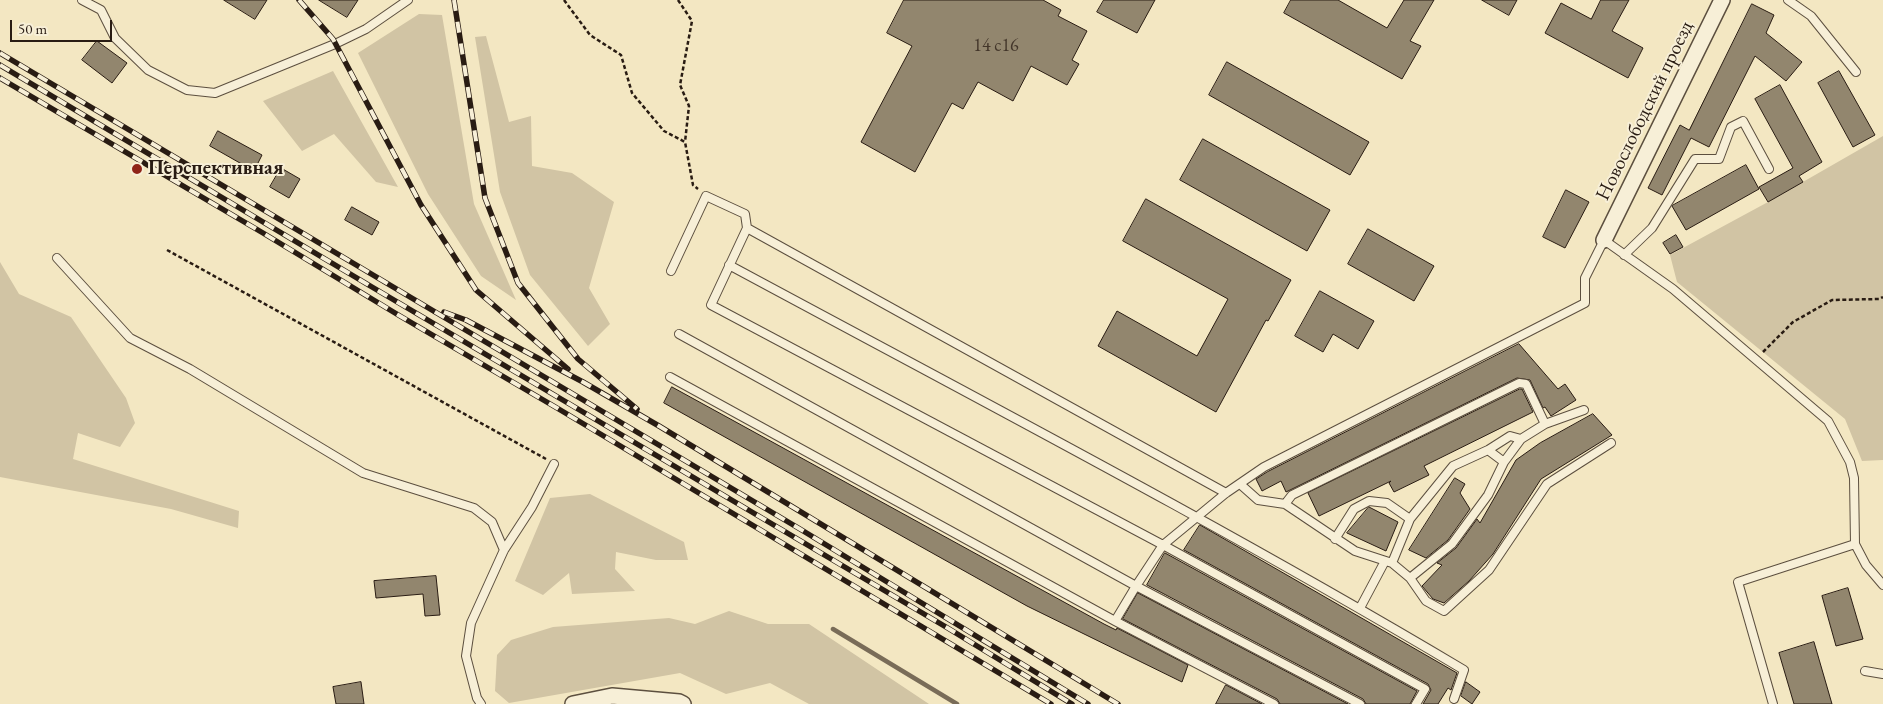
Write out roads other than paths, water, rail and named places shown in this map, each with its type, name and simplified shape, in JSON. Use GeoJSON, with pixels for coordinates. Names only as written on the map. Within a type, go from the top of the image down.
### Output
{"type":"FeatureCollection","features":[{"type":"Feature","properties":{"kind":"street","name":"Новослободский проезд"},"geometry":{"type":"LineString","coordinates":[[1604,240],[1722,0]]}},
{"type":"Feature","properties":{"kind":"street"},"geometry":{"type":"LineString","coordinates":[[573,704],[612,696],[683,704]]}},
{"type":"Feature","properties":{"kind":"lane"},"geometry":{"type":"LineString","coordinates":[[82,0],[101,10],[115,38],[148,70],[187,90],[215,93],[335,44],[366,29],[408,0]]}},
{"type":"Feature","properties":{"kind":"lane"},"geometry":{"type":"LineString","coordinates":[[1788,0],[1811,16],[1856,72]]}},
{"type":"Feature","properties":{"kind":"lane"},"geometry":{"type":"LineString","coordinates":[[1624,254],[1652,228],[1695,159],[1719,159],[1731,127],[1743,121],[1769,169]]}},
{"type":"Feature","properties":{"kind":"lane"},"geometry":{"type":"LineString","coordinates":[[671,271],[706,196],[745,214],[747,228],[711,305],[1163,545],[1425,689],[1416,704]]}},
{"type":"Feature","properties":{"kind":"lane"},"geometry":{"type":"LineString","coordinates":[[747,228],[1226,493]]}},
{"type":"Feature","properties":{"kind":"lane"},"geometry":{"type":"LineString","coordinates":[[1115,621],[1163,545],[1226,493],[1264,466],[1585,303],[1585,278],[1604,240],[1673,289],[1828,421],[1850,462],[1854,478],[1855,544],[1866,565],[1883,585]]}},
{"type":"Feature","properties":{"kind":"lane"},"geometry":{"type":"LineString","coordinates":[[57,258],[130,338],[190,369],[363,474],[474,508],[492,522],[504,550]]}},
{"type":"Feature","properties":{"kind":"lane"},"geometry":{"type":"LineString","coordinates":[[729,266],[1196,517],[1360,608],[1464,670],[1454,699]]}},
{"type":"Feature","properties":{"kind":"lane"},"geometry":{"type":"LineString","coordinates":[[679,334],[1136,586],[1360,704]]}},
{"type":"Feature","properties":{"kind":"lane"},"geometry":{"type":"LineString","coordinates":[[670,378],[1115,621],[1274,704]]}},
{"type":"Feature","properties":{"kind":"lane"},"geometry":{"type":"LineString","coordinates":[[1285,504],[1292,495],[1519,383],[1526,384],[1545,424]]}},
{"type":"Feature","properties":{"kind":"lane"},"geometry":{"type":"LineString","coordinates":[[1410,578],[1452,544],[1488,495],[1504,462],[1522,440],[1545,424],[1584,410]]}},
{"type":"Feature","properties":{"kind":"lane"},"geometry":{"type":"LineString","coordinates":[[1360,608],[1389,562],[1410,519],[1453,466],[1488,450],[1510,436],[1522,440]]}},
{"type":"Feature","properties":{"kind":"lane"},"geometry":{"type":"LineString","coordinates":[[1240,484],[1258,500],[1285,504],[1355,552],[1389,562],[1410,578],[1426,601],[1444,611],[1489,570],[1547,484],[1611,443]]}},
{"type":"Feature","properties":{"kind":"lane"},"geometry":{"type":"LineString","coordinates":[[1488,450],[1504,462]]}},
{"type":"Feature","properties":{"kind":"lane"},"geometry":{"type":"LineString","coordinates":[[481,704],[466,656],[471,623],[504,550],[532,507],[554,464]]}},
{"type":"Feature","properties":{"kind":"lane"},"geometry":{"type":"LineString","coordinates":[[1336,538],[1354,509],[1369,501],[1387,503],[1410,519]]}},
{"type":"Feature","properties":{"kind":"lane"},"geometry":{"type":"LineString","coordinates":[[1773,704],[1738,582],[1855,544]]}},
{"type":"Feature","properties":{"kind":"lane"},"geometry":{"type":"LineString","coordinates":[[1865,671],[1883,674]]}},
{"type":"Feature","properties":{"kind":"waterway"},"geometry":{"type":"LineString","coordinates":[[833,629],[957,704]]}},
{"type":"Feature","properties":{"kind":"railway"},"geometry":{"type":"LineString","coordinates":[[299,0],[333,39],[421,205],[476,290],[568,369]]}},
{"type":"Feature","properties":{"kind":"railway"},"geometry":{"type":"LineString","coordinates":[[454,0],[485,198],[518,283],[578,359],[637,409]]}},
{"type":"Feature","properties":{"kind":"railway"},"geometry":{"type":"LineString","coordinates":[[0,53],[800,529],[1088,704]]}},
{"type":"Feature","properties":{"kind":"railway"},"geometry":{"type":"LineString","coordinates":[[0,65],[946,627],[1072,704]]}},
{"type":"Feature","properties":{"kind":"railway"},"geometry":{"type":"LineString","coordinates":[[0,78],[557,408],[1051,704]]}},
{"type":"Feature","properties":{"kind":"railway"},"geometry":{"type":"LineString","coordinates":[[444,312],[466,320],[583,382],[659,426],[1118,704]]}},
{"type":"Feature","properties":{"kind":"place","name":"Перспективная"},"geometry":{"type":"Point","coordinates":[137,169]}}]}
